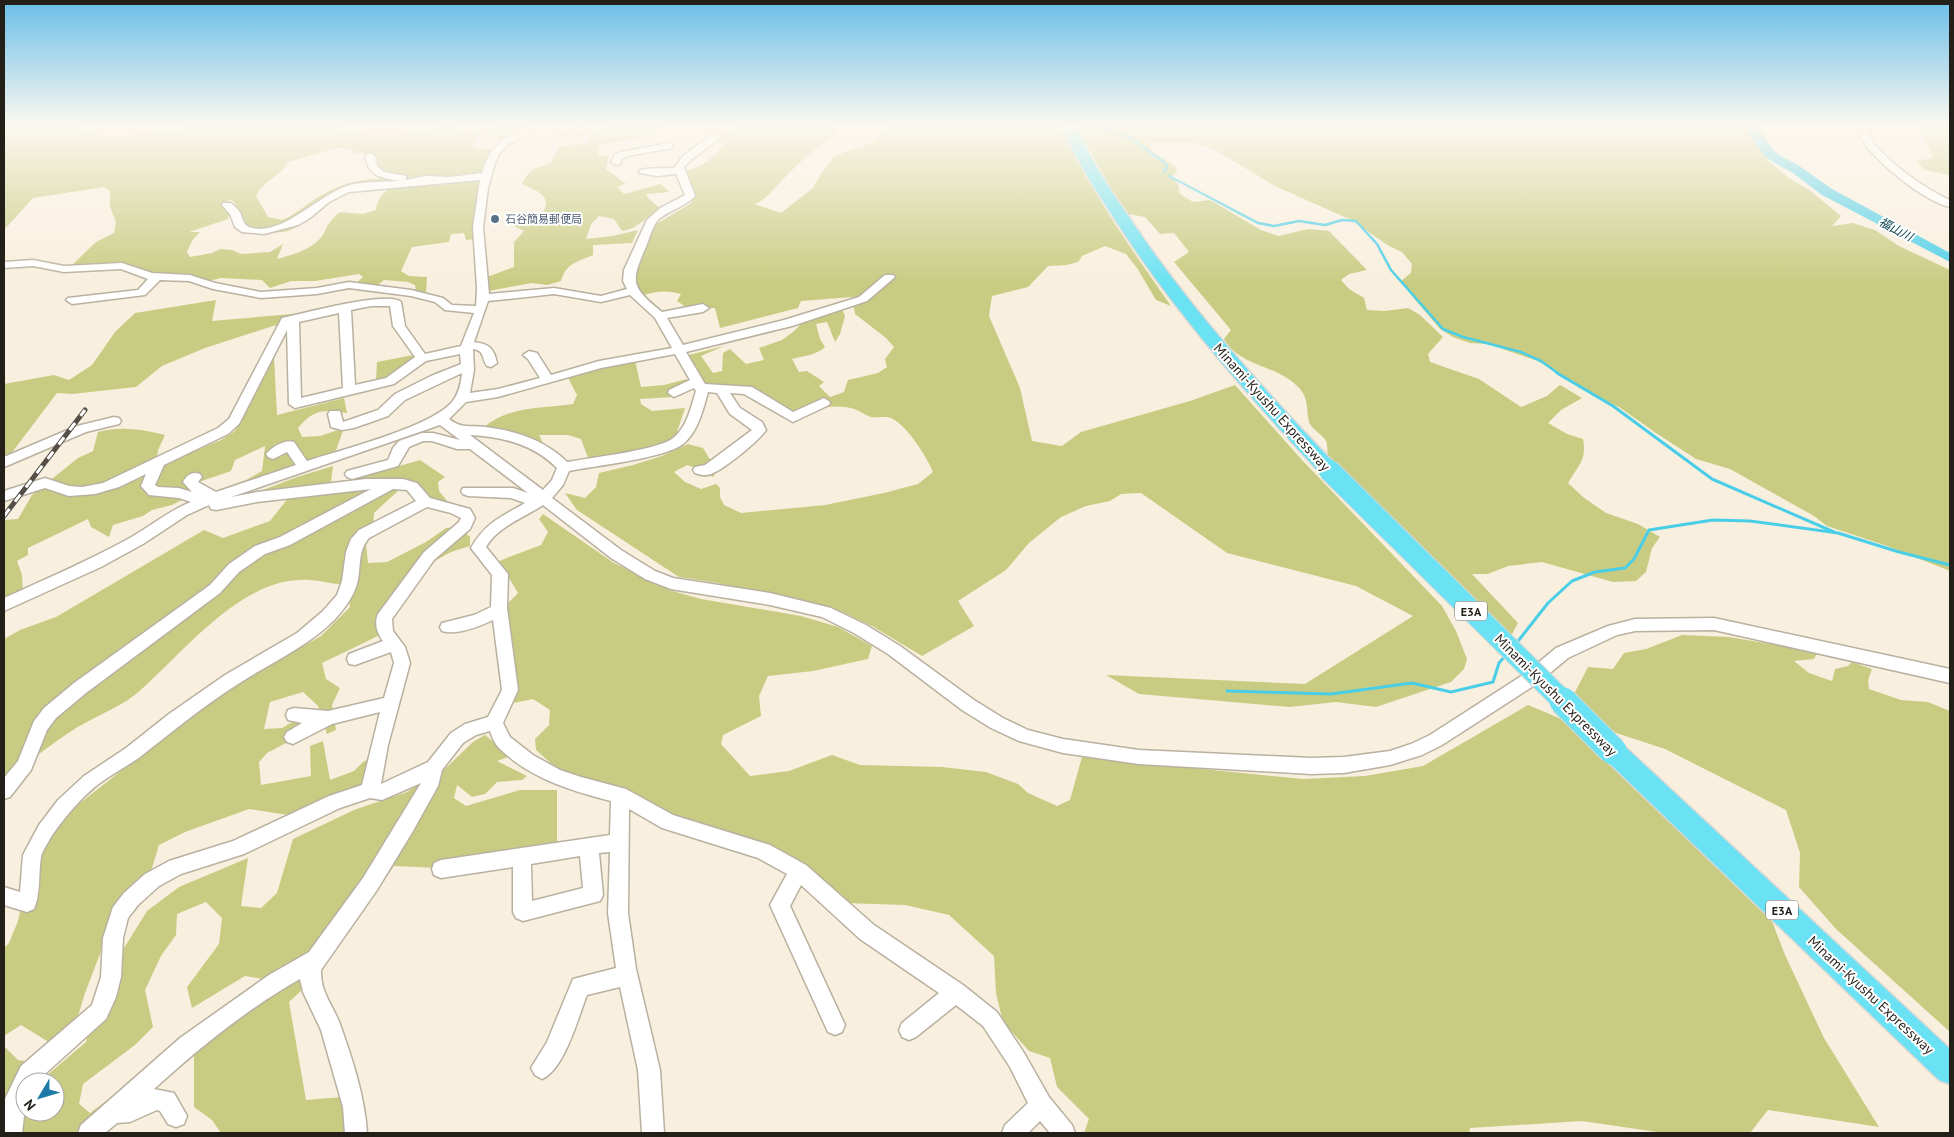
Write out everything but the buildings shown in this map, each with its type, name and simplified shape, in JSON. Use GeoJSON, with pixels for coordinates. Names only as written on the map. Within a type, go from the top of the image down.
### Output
{"type":"FeatureCollection","features":[{"type":"Feature","properties":{"kind":"highway","name":"Minami-Kyushu Expressway"},"geometry":{"type":"LineString","coordinates":[[1096,178],[1123,222],[1171,290],[1271,408],[1329,470],[1613,752],[1950,1070]]}},
{"type":"Feature","properties":{"kind":"street"},"geometry":{"type":"LineString","coordinates":[[408,178],[450,180],[467,178]]}},
{"type":"Feature","properties":{"kind":"street"},"geometry":{"type":"LineString","coordinates":[[4,605],[96,563],[138,540],[182,511],[211,499],[440,419],[463,398],[468,385],[467,347],[481,304],[477,233],[486,178]]}},
{"type":"Feature","properties":{"kind":"street"},"geometry":{"type":"LineString","coordinates":[[684,178],[688,185],[690,196],[664,210],[652,220],[630,270],[629,281],[637,296],[660,316],[698,384]]}},
{"type":"Feature","properties":{"kind":"street"},"geometry":{"type":"LineString","coordinates":[[1909,178],[1920,188],[1950,204]]}},
{"type":"Feature","properties":{"kind":"street"},"geometry":{"type":"LineString","coordinates":[[227,204],[235,213],[239,225],[246,230],[264,231],[294,223],[306,216],[325,200],[347,189],[434,180]]}},
{"type":"Feature","properties":{"kind":"street"},"geometry":{"type":"LineString","coordinates":[[4,265],[33,263],[64,269],[122,266],[156,276],[190,278],[231,290],[261,295],[317,291],[349,285],[370,287],[411,293],[439,300],[449,308],[554,291],[601,299],[633,291]]}},
{"type":"Feature","properties":{"kind":"street"},"geometry":{"type":"LineString","coordinates":[[72,300],[141,294],[156,276]]}},
{"type":"Feature","properties":{"kind":"street"},"geometry":{"type":"LineString","coordinates":[[463,398],[498,393],[598,365],[679,350],[788,322],[863,299],[889,277]]}},
{"type":"Feature","properties":{"kind":"street"},"geometry":{"type":"LineString","coordinates":[[370,287],[371,302]]}},
{"type":"Feature","properties":{"kind":"street"},"geometry":{"type":"LineString","coordinates":[[4,496],[45,483],[51,483],[60,490],[95,491],[114,484],[223,431],[234,421],[286,321],[371,302],[395,302],[399,326],[422,358]]}},
{"type":"Feature","properties":{"kind":"street"},"geometry":{"type":"LineString","coordinates":[[345,308],[349,390]]}},
{"type":"Feature","properties":{"kind":"street"},"geometry":{"type":"LineString","coordinates":[[660,316],[704,308]]}},
{"type":"Feature","properties":{"kind":"street"},"geometry":{"type":"LineString","coordinates":[[293,320],[295,404],[390,381],[422,358],[467,347],[482,347],[489,352],[491,363]]}},
{"type":"Feature","properties":{"kind":"street"},"geometry":{"type":"LineString","coordinates":[[529,355],[533,356],[547,380]]}},
{"type":"Feature","properties":{"kind":"street"},"geometry":{"type":"LineString","coordinates":[[335,414],[336,424],[342,426],[354,424],[383,413],[400,397],[435,379],[468,366]]}},
{"type":"Feature","properties":{"kind":"street"},"geometry":{"type":"LineString","coordinates":[[564,466],[657,449],[671,438],[684,420],[691,394],[698,384]]}},
{"type":"Feature","properties":{"kind":"street"},"geometry":{"type":"LineString","coordinates":[[674,393],[698,384],[722,390],[747,390],[793,418],[824,402]]}},
{"type":"Feature","properties":{"kind":"street"},"geometry":{"type":"LineString","coordinates":[[700,470],[708,470],[755,436],[759,430],[757,425],[735,411],[722,390]]}},
{"type":"Feature","properties":{"kind":"street"},"geometry":{"type":"LineString","coordinates":[[440,419],[539,500],[616,554],[650,575],[671,583],[770,599],[826,612],[894,650],[968,705],[997,723],[1025,736],[1063,746],[1139,757],[1311,766],[1344,765],[1390,758],[1416,750],[1436,740],[1532,678],[1562,653],[1614,630],[1635,625],[1714,624],[1950,676]]}},
{"type":"Feature","properties":{"kind":"street"},"geometry":{"type":"LineString","coordinates":[[4,462],[82,429],[114,421]]}},
{"type":"Feature","properties":{"kind":"street"},"geometry":{"type":"LineString","coordinates":[[455,430],[497,432],[546,450],[564,466]]}},
{"type":"Feature","properties":{"kind":"street"},"geometry":{"type":"LineString","coordinates":[[352,474],[394,463],[400,448],[404,444],[422,437],[433,437],[457,445],[472,444]]}},
{"type":"Feature","properties":{"kind":"street"},"geometry":{"type":"LineString","coordinates":[[273,454],[289,445],[304,467]]}},
{"type":"Feature","properties":{"kind":"street"},"geometry":{"type":"LineString","coordinates":[[159,461],[148,486],[150,490],[211,499]]}},
{"type":"Feature","properties":{"kind":"street"},"geometry":{"type":"LineString","coordinates":[[31,1072],[99,1012],[106,997],[111,977],[113,938],[120,914],[131,899],[152,880],[176,866],[237,848],[335,802],[370,790],[382,792],[406,782],[434,767],[457,738],[471,730],[494,723],[510,690],[499,610],[500,574],[478,548],[480,539],[539,500],[560,482],[564,466]]}},
{"type":"Feature","properties":{"kind":"street"},"geometry":{"type":"LineString","coordinates":[[195,477],[190,482],[211,499]]}},
{"type":"Feature","properties":{"kind":"street"},"geometry":{"type":"LineString","coordinates":[[182,511],[257,497],[366,484],[403,484],[412,486],[425,502],[465,513],[468,518],[465,525],[429,556],[384,618],[385,632],[399,651],[402,663],[378,745],[370,790]]}},
{"type":"Feature","properties":{"kind":"street"},"geometry":{"type":"LineString","coordinates":[[4,792],[26,765],[40,726],[50,713],[80,688],[138,648],[215,589],[234,568],[260,550],[285,541],[392,485]]}},
{"type":"Feature","properties":{"kind":"street"},"geometry":{"type":"LineString","coordinates":[[468,491],[513,493],[539,500]]}},
{"type":"Feature","properties":{"kind":"street"},"geometry":{"type":"LineString","coordinates":[[4,896],[27,903],[31,887],[32,855],[45,831],[64,806],[90,782],[132,753],[175,719],[231,680],[303,638],[329,615],[343,598],[350,580],[352,552],[356,543],[364,534],[425,502]]}},
{"type":"Feature","properties":{"kind":"street"},"geometry":{"type":"LineString","coordinates":[[448,627],[477,620],[499,610]]}},
{"type":"Feature","properties":{"kind":"street"},"geometry":{"type":"LineString","coordinates":[[355,659],[393,644]]}},
{"type":"Feature","properties":{"kind":"street"},"geometry":{"type":"LineString","coordinates":[[293,737],[309,725],[328,717],[391,703]]}},
{"type":"Feature","properties":{"kind":"street"},"geometry":{"type":"LineString","coordinates":[[294,715],[328,717]]}},
{"type":"Feature","properties":{"kind":"street"},"geometry":{"type":"LineString","coordinates":[[494,723],[504,742],[526,760],[554,775],[580,785],[620,795],[668,822],[763,851],[799,871],[867,932],[956,992],[990,1019],[1017,1060],[1041,1105],[1064,1133]]}},
{"type":"Feature","properties":{"kind":"street"},"geometry":{"type":"LineString","coordinates":[[356,1133],[354,1107],[331,1027],[310,985],[312,967],[370,884],[407,825],[429,786],[434,767]]}},
{"type":"Feature","properties":{"kind":"street"},"geometry":{"type":"LineString","coordinates":[[620,795],[618,913],[628,975],[649,1070],[653,1133]]}},
{"type":"Feature","properties":{"kind":"street"},"geometry":{"type":"LineString","coordinates":[[441,870],[619,842]]}},
{"type":"Feature","properties":{"kind":"street"},"geometry":{"type":"LineString","coordinates":[[522,857],[523,912],[593,895],[589,846]]}},
{"type":"Feature","properties":{"kind":"street"},"geometry":{"type":"LineString","coordinates":[[799,871],[780,905],[835,1025]]}},
{"type":"Feature","properties":{"kind":"street"},"geometry":{"type":"LineString","coordinates":[[89,1133],[187,1045],[276,982],[317,959]]}},
{"type":"Feature","properties":{"kind":"street"},"geometry":{"type":"LineString","coordinates":[[542,1068],[555,1049],[580,986],[628,975]]}},
{"type":"Feature","properties":{"kind":"street"},"geometry":{"type":"LineString","coordinates":[[909,1030],[956,992]]}},
{"type":"Feature","properties":{"kind":"street"},"geometry":{"type":"LineString","coordinates":[[113,1112],[130,1111],[156,1099],[166,1101],[176,1116]]}},
{"type":"Feature","properties":{"kind":"street"},"geometry":{"type":"LineString","coordinates":[[10,1133],[15,1101]]}},
{"type":"Feature","properties":{"kind":"street"},"geometry":{"type":"LineString","coordinates":[[1013,1133],[1041,1105]]}},
{"type":"Feature","properties":{"kind":"green space"},"geometry":{"type":"Polygon","coordinates":[[[4,178],[273,178],[259,190],[256,196],[268,217],[282,220],[293,215],[317,198],[346,184],[370,179],[421,180],[372,190],[354,188],[335,195],[295,228],[288,231],[266,234],[255,232],[238,219],[241,213],[233,201],[228,199],[230,209],[228,219],[189,232],[200,232],[192,241],[187,252],[190,257],[212,253],[220,249],[232,250],[241,254],[270,252],[283,244],[277,259],[303,250],[315,243],[320,239],[330,221],[340,212],[363,214],[376,210],[380,199],[386,191],[394,187],[414,184],[445,185],[480,181],[475,239],[466,240],[464,233],[451,234],[449,242],[412,247],[401,271],[409,276],[427,277],[426,294],[416,292],[415,285],[408,282],[384,280],[375,287],[354,285],[363,277],[359,274],[315,281],[291,281],[270,288],[262,280],[221,278],[208,281],[200,278],[125,269],[70,267],[96,242],[114,233],[116,222],[110,207],[110,191],[104,187],[33,198],[4,230],[4,178]]]}},
{"type":"Feature","properties":{"kind":"green space"},"geometry":{"type":"Polygon","coordinates":[[[410,178],[446,178],[434,179],[410,178]]]}},
{"type":"Feature","properties":{"kind":"green space"},"geometry":{"type":"Polygon","coordinates":[[[525,178],[618,178],[626,184],[617,187],[624,194],[661,184],[669,192],[646,194],[661,209],[633,228],[622,231],[614,219],[599,216],[591,224],[586,239],[613,236],[638,230],[632,243],[593,245],[593,255],[569,267],[561,281],[547,285],[532,283],[488,291],[487,277],[514,267],[514,242],[524,231],[510,224],[528,223],[536,220],[546,205],[540,193],[522,184],[525,178]]]}},
{"type":"Feature","properties":{"kind":"green space"},"geometry":{"type":"Polygon","coordinates":[[[684,178],[784,178],[767,197],[754,204],[781,213],[813,188],[819,178],[1087,178],[1171,306],[1156,300],[1137,268],[1126,254],[1105,246],[1082,256],[1078,262],[1067,265],[1048,266],[1028,287],[992,296],[989,316],[1020,388],[1032,441],[1062,446],[1081,432],[1190,401],[1235,385],[1302,460],[1442,606],[1456,631],[1467,659],[1464,669],[1451,682],[1376,707],[1336,702],[1289,707],[1139,694],[1106,675],[1305,684],[1413,616],[1356,586],[1227,553],[1141,493],[1121,494],[1110,501],[1086,506],[1061,517],[1029,543],[1006,570],[958,601],[974,626],[922,656],[872,626],[831,607],[679,577],[577,510],[565,493],[585,498],[596,487],[599,473],[662,456],[688,444],[703,448],[717,471],[713,477],[687,465],[674,472],[685,482],[701,489],[716,484],[720,488],[720,497],[724,505],[741,513],[825,505],[884,493],[918,484],[933,472],[921,450],[909,434],[897,421],[891,418],[871,417],[846,407],[816,409],[794,417],[744,393],[700,385],[685,356],[724,346],[701,356],[713,373],[722,371],[723,353],[730,349],[746,364],[764,360],[759,348],[782,340],[805,320],[842,309],[845,316],[840,334],[835,342],[827,322],[816,324],[820,339],[825,347],[814,354],[792,359],[799,372],[807,371],[824,382],[819,386],[830,397],[844,392],[848,380],[878,373],[887,367],[885,359],[894,347],[886,338],[855,314],[852,297],[801,301],[798,308],[720,328],[715,308],[689,309],[677,301],[681,294],[661,292],[641,296],[637,291],[632,268],[645,249],[651,227],[690,204],[694,198],[684,185],[684,178]]]}},
{"type":"Feature","properties":{"kind":"green space"},"geometry":{"type":"Polygon","coordinates":[[[1105,178],[1172,178],[1178,184],[1180,194],[1193,202],[1210,200],[1261,230],[1279,236],[1308,229],[1329,231],[1367,270],[1349,274],[1341,280],[1349,289],[1364,298],[1367,310],[1385,311],[1408,308],[1420,315],[1443,337],[1428,354],[1430,362],[1479,379],[1521,407],[1547,396],[1560,385],[1582,398],[1561,410],[1548,423],[1567,434],[1583,439],[1583,458],[1568,483],[1583,497],[1606,513],[1638,524],[1660,537],[1652,548],[1646,572],[1636,581],[1613,582],[1542,562],[1508,566],[1488,574],[1472,574],[1518,623],[1507,643],[1328,457],[1326,441],[1310,424],[1306,401],[1297,386],[1279,374],[1239,355],[1231,348],[1224,339],[1231,330],[1174,262],[1189,252],[1174,233],[1160,234],[1145,217],[1128,214],[1105,178]]]}},
{"type":"Feature","properties":{"kind":"green space"},"geometry":{"type":"Polygon","coordinates":[[[1262,178],[1789,178],[1812,192],[1841,216],[1832,226],[1853,223],[1875,230],[1899,246],[1950,270],[1950,571],[1887,546],[1827,526],[1814,516],[1730,469],[1696,459],[1619,407],[1592,395],[1538,361],[1488,344],[1470,343],[1453,337],[1440,329],[1401,281],[1411,273],[1412,264],[1402,252],[1389,246],[1351,220],[1275,186],[1262,178]]]}},
{"type":"Feature","properties":{"kind":"green space"},"geometry":{"type":"Polygon","coordinates":[[[216,300],[212,321],[303,313],[338,304],[368,301],[301,321],[273,326],[205,348],[162,366],[136,387],[72,394],[57,393],[13,451],[4,458],[4,384],[54,375],[69,380],[92,365],[115,332],[135,313],[216,300]]]}},
{"type":"Feature","properties":{"kind":"green space"},"geometry":{"type":"Polygon","coordinates":[[[413,355],[410,363],[385,378],[376,381],[377,362],[413,355]]]}},
{"type":"Feature","properties":{"kind":"green space"},"geometry":{"type":"Polygon","coordinates":[[[274,357],[277,415],[344,398],[347,413],[320,412],[309,417],[298,428],[302,437],[320,436],[344,428],[335,453],[287,470],[215,491],[246,480],[262,471],[265,446],[235,460],[231,471],[190,485],[196,493],[172,505],[152,510],[143,516],[113,525],[109,537],[91,527],[88,519],[28,548],[28,555],[17,561],[22,575],[23,595],[4,603],[4,520],[18,519],[32,495],[78,458],[93,451],[98,432],[132,429],[165,435],[158,450],[156,467],[221,440],[235,431],[259,380],[274,357]]]}},
{"type":"Feature","properties":{"kind":"green space"},"geometry":{"type":"Polygon","coordinates":[[[635,360],[641,387],[664,385],[687,379],[691,390],[673,397],[640,399],[641,404],[652,411],[685,408],[676,435],[664,448],[590,463],[581,439],[568,435],[539,435],[543,443],[520,443],[478,433],[499,417],[511,413],[535,408],[573,404],[577,395],[565,372],[635,360]]]}},
{"type":"Feature","properties":{"kind":"green space"},"geometry":{"type":"Polygon","coordinates":[[[420,460],[445,477],[438,482],[439,491],[448,502],[444,505],[415,493],[399,490],[374,513],[373,527],[366,543],[368,563],[387,562],[426,542],[446,528],[459,527],[470,537],[470,546],[451,552],[416,571],[386,619],[378,636],[322,663],[326,679],[340,688],[332,705],[336,730],[327,734],[318,706],[303,692],[270,702],[264,729],[282,728],[309,712],[299,736],[267,753],[259,762],[261,785],[311,776],[310,746],[323,741],[330,780],[354,771],[363,762],[375,756],[360,796],[308,818],[249,809],[185,832],[159,845],[151,871],[105,941],[85,993],[72,1036],[55,1046],[21,1025],[4,1036],[4,948],[9,943],[18,921],[29,870],[45,840],[80,803],[126,767],[162,735],[248,678],[321,636],[350,607],[348,586],[310,580],[285,582],[260,590],[237,603],[215,620],[136,694],[120,705],[70,732],[36,756],[4,783],[4,639],[20,630],[56,617],[204,530],[223,538],[270,521],[289,497],[253,494],[297,477],[333,466],[331,482],[365,476],[420,460]]]}},
{"type":"Feature","properties":{"kind":"green space"},"geometry":{"type":"Polygon","coordinates":[[[543,514],[614,563],[669,590],[701,599],[801,616],[838,627],[872,646],[868,659],[813,671],[768,676],[759,696],[761,716],[723,735],[721,744],[750,776],[789,771],[832,755],[860,765],[942,767],[986,772],[1018,784],[1028,793],[1057,806],[1070,800],[1082,757],[1303,779],[1365,776],[1423,766],[1528,705],[1559,718],[1600,750],[1772,921],[1785,955],[1824,1038],[1879,1127],[1768,1110],[1750,1133],[1664,1133],[1582,1121],[1470,1128],[1469,1133],[1084,1133],[1089,1119],[1057,1087],[1050,1058],[1029,1051],[1003,1022],[996,993],[994,956],[949,915],[905,905],[844,903],[777,848],[707,835],[566,777],[536,750],[535,739],[549,725],[550,710],[533,699],[509,704],[498,613],[518,593],[499,561],[541,545],[548,532],[539,519],[543,514]]]}},
{"type":"Feature","properties":{"kind":"green space"},"geometry":{"type":"Polygon","coordinates":[[[1682,635],[1729,637],[1818,652],[1814,659],[1794,661],[1809,673],[1832,681],[1835,669],[1848,666],[1852,662],[1872,669],[1868,680],[1869,689],[1901,700],[1928,702],[1950,711],[1950,1032],[1836,929],[1799,887],[1800,853],[1786,810],[1665,749],[1601,728],[1571,700],[1588,667],[1613,669],[1624,653],[1646,649],[1682,635]]]}},
{"type":"Feature","properties":{"kind":"green space"},"geometry":{"type":"Polygon","coordinates":[[[485,735],[511,756],[497,761],[527,776],[522,780],[497,782],[485,794],[472,797],[457,785],[454,798],[466,806],[520,790],[557,790],[557,853],[438,868],[394,866],[303,989],[289,1002],[306,1100],[342,1097],[346,1133],[221,1133],[212,1120],[194,1107],[194,1047],[263,979],[245,976],[192,1008],[187,987],[219,944],[222,918],[206,902],[177,914],[176,935],[161,956],[145,990],[153,1027],[135,1045],[83,1084],[79,1104],[90,1113],[150,1068],[112,1125],[103,1133],[13,1133],[17,1122],[65,1122],[65,1072],[51,1072],[86,1042],[98,990],[147,911],[179,887],[248,858],[241,906],[261,908],[277,893],[293,839],[354,810],[407,792],[447,767],[473,742],[485,735]]]}},
{"type":"Feature","properties":{"kind":"green space"},"geometry":{"type":"Polygon","coordinates":[[[4,1046],[18,1060],[43,1064],[35,1072],[15,1072],[15,1093],[4,1104],[4,1046]]]}},
{"type":"Feature","properties":{"kind":"waterway"},"geometry":{"type":"LineString","coordinates":[[1173,178],[1258,223],[1274,226],[1299,221],[1325,225],[1342,220],[1356,221],[1377,244],[1391,270],[1443,329],[1463,337],[1521,352],[1541,361],[1559,374]]}},
{"type":"Feature","properties":{"kind":"waterway","name":"福山川"},"geometry":{"type":"LineString","coordinates":[[1808,178],[1827,192],[1950,258]]}},
{"type":"Feature","properties":{"kind":"waterway"},"geometry":{"type":"LineString","coordinates":[[1557,373],[1613,406],[1712,479],[1834,532]]}},
{"type":"Feature","properties":{"kind":"waterway"},"geometry":{"type":"LineString","coordinates":[[1515,645],[1548,603],[1572,581],[1595,572],[1625,568],[1634,559],[1649,530],[1713,520],[1750,521],[1838,533],[1899,552],[1950,565]]}},
{"type":"Feature","properties":{"kind":"waterway"},"geometry":{"type":"LineString","coordinates":[[1227,691],[1331,694],[1412,683],[1451,692],[1493,682],[1499,663],[1506,655]]}},
{"type":"Feature","properties":{"kind":"railway"},"geometry":{"type":"LineString","coordinates":[[4,516],[85,410]]}},
{"type":"Feature","properties":{"kind":"place","name":"石谷簡易郵便局"},"geometry":{"type":"Point","coordinates":[495,219]}}]}
